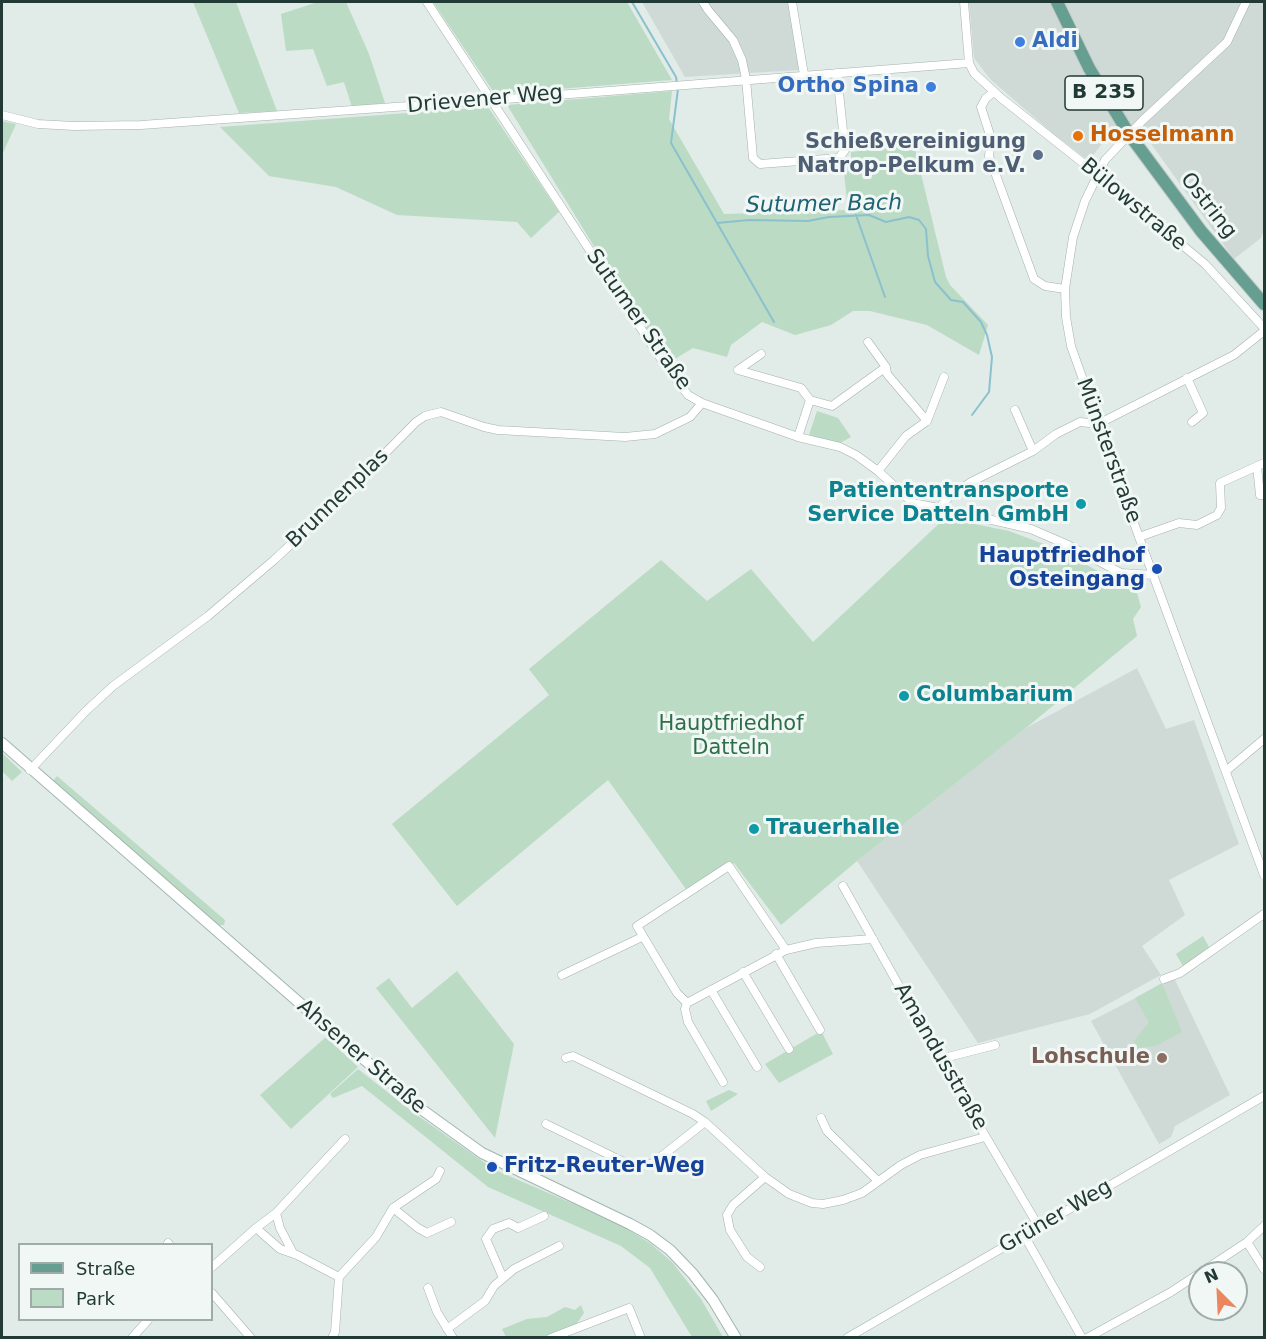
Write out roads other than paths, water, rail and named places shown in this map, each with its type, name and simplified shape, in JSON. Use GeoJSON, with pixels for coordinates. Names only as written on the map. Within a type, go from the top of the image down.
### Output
{"type":"FeatureCollection","features":[{"type":"Feature","properties":{"kind":"main road","name":"Ostring"},"geometry":{"type":"LineString","coordinates":[[1057,2],[1089,68],[1129,134],[1201,231],[1264,304]]}},
{"type":"Feature","properties":{"kind":"main road","name":"Ahsener Straße"},"geometry":{"type":"LineString","coordinates":[[2,743],[30,770],[421,1109],[482,1153],[630,1224],[670,1250],[713,1300],[736,1338]]}},
{"type":"Feature","properties":{"kind":"street","name":"Sutumer Straße"},"geometry":{"type":"LineString","coordinates":[[427,2],[663,362],[688,395],[702,404],[798,437],[840,447],[878,471],[892,487],[913,503],[1044,534],[1121,573],[1154,575]]}},
{"type":"Feature","properties":{"kind":"street"},"geometry":{"type":"LineString","coordinates":[[704,2],[733,40],[742,60],[753,158],[760,164],[839,158],[845,150],[837,73]]}},
{"type":"Feature","properties":{"kind":"street"},"geometry":{"type":"LineString","coordinates":[[792,2],[804,75]]}},
{"type":"Feature","properties":{"kind":"street"},"geometry":{"type":"LineString","coordinates":[[964,2],[969,63]]}},
{"type":"Feature","properties":{"kind":"street","name":"Münsterstraße"},"geometry":{"type":"LineString","coordinates":[[1246,2],[1227,42],[1129,134],[1105,160],[1085,201],[1073,237],[1065,289],[1066,317],[1071,346],[1226,771],[1262,859],[1264,875]]}},
{"type":"Feature","properties":{"kind":"street","name":"Drievener Weg"},"geometry":{"type":"LineString","coordinates":[[2,115],[38,124],[141,125],[969,63]]}},
{"type":"Feature","properties":{"kind":"street","name":"Bülowstraße"},"geometry":{"type":"LineString","coordinates":[[969,63],[974,74],[994,92],[1205,264],[1264,329]]}},
{"type":"Feature","properties":{"kind":"street"},"geometry":{"type":"LineString","coordinates":[[994,92],[986,98],[981,107],[991,138],[989,156],[1037,283],[1065,289]]}},
{"type":"Feature","properties":{"kind":"street"},"geometry":{"type":"LineString","coordinates":[[939,508],[949,497],[970,482],[1034,451],[1056,434],[1080,422],[1098,424],[1234,355],[1264,329]]}},
{"type":"Feature","properties":{"kind":"street"},"geometry":{"type":"LineString","coordinates":[[868,342],[886,367],[887,374],[927,421]]}},
{"type":"Feature","properties":{"kind":"street"},"geometry":{"type":"LineString","coordinates":[[761,354],[738,370],[801,388],[810,400],[832,406],[886,367]]}},
{"type":"Feature","properties":{"kind":"street"},"geometry":{"type":"LineString","coordinates":[[878,471],[906,436],[927,421],[944,377]]}},
{"type":"Feature","properties":{"kind":"street"},"geometry":{"type":"LineString","coordinates":[[1187,378],[1203,413],[1192,422]]}},
{"type":"Feature","properties":{"kind":"street"},"geometry":{"type":"LineString","coordinates":[[798,437],[810,400]]}},
{"type":"Feature","properties":{"kind":"street","name":"Brunnenplas"},"geometry":{"type":"LineString","coordinates":[[30,770],[113,686],[208,616],[274,560],[425,416],[441,412],[498,430],[625,437],[654,434],[690,417],[702,404]]}},
{"type":"Feature","properties":{"kind":"street"},"geometry":{"type":"LineString","coordinates":[[1015,410],[1034,451]]}},
{"type":"Feature","properties":{"kind":"street"},"geometry":{"type":"LineString","coordinates":[[1139,537],[1179,523],[1197,525],[1217,515],[1221,508],[1220,483],[1261,465],[1262,495]]}},
{"type":"Feature","properties":{"kind":"street"},"geometry":{"type":"LineString","coordinates":[[1226,771],[1264,739]]}},
{"type":"Feature","properties":{"kind":"street"},"geometry":{"type":"LineString","coordinates":[[687,1003],[677,993],[637,926],[729,866],[786,950]]}},
{"type":"Feature","properties":{"kind":"street","name":"Amandusstraße"},"geometry":{"type":"LineString","coordinates":[[843,886],[940,1059],[1039,1227]]}},
{"type":"Feature","properties":{"kind":"street"},"geometry":{"type":"LineString","coordinates":[[1164,979],[1180,973],[1264,914]]}},
{"type":"Feature","properties":{"kind":"street"},"geometry":{"type":"LineString","coordinates":[[562,975],[642,937]]}},
{"type":"Feature","properties":{"kind":"street"},"geometry":{"type":"LineString","coordinates":[[723,1083],[688,1023],[685,1009],[687,1003],[786,950],[816,943],[873,939]]}},
{"type":"Feature","properties":{"kind":"street"},"geometry":{"type":"LineString","coordinates":[[776,954],[820,1030]]}},
{"type":"Feature","properties":{"kind":"street"},"geometry":{"type":"LineString","coordinates":[[743,972],[789,1049]]}},
{"type":"Feature","properties":{"kind":"street"},"geometry":{"type":"LineString","coordinates":[[711,990],[757,1067]]}},
{"type":"Feature","properties":{"kind":"street"},"geometry":{"type":"LineString","coordinates":[[940,1059],[995,1045]]}},
{"type":"Feature","properties":{"kind":"street"},"geometry":{"type":"LineString","coordinates":[[566,1058],[573,1056],[693,1114],[705,1122],[765,1178],[789,1194],[812,1203],[823,1204],[862,1193],[920,1155],[985,1137]]}},
{"type":"Feature","properties":{"kind":"street","name":"Grüner Weg"},"geometry":{"type":"LineString","coordinates":[[847,1338],[1264,1096]]}},
{"type":"Feature","properties":{"kind":"street"},"geometry":{"type":"LineString","coordinates":[[821,1118],[827,1131],[878,1181]]}},
{"type":"Feature","properties":{"kind":"street"},"geometry":{"type":"LineString","coordinates":[[546,1124],[624,1162],[642,1166],[652,1163],[705,1122]]}},
{"type":"Feature","properties":{"kind":"street"},"geometry":{"type":"LineString","coordinates":[[213,1266],[276,1213],[345,1139]]}},
{"type":"Feature","properties":{"kind":"street"},"geometry":{"type":"LineString","coordinates":[[334,1336],[339,1277],[376,1237],[393,1208],[436,1179],[440,1171]]}},
{"type":"Feature","properties":{"kind":"street"},"geometry":{"type":"LineString","coordinates":[[760,1267],[747,1257],[730,1230],[727,1215],[734,1205],[765,1178]]}},
{"type":"Feature","properties":{"kind":"street"},"geometry":{"type":"LineString","coordinates":[[393,1208],[428,1233],[451,1222]]}},
{"type":"Feature","properties":{"kind":"street"},"geometry":{"type":"LineString","coordinates":[[276,1213],[280,1228],[293,1253]]}},
{"type":"Feature","properties":{"kind":"street"},"geometry":{"type":"LineString","coordinates":[[503,1278],[486,1239],[494,1229],[508,1223],[518,1228],[544,1216]]}},
{"type":"Feature","properties":{"kind":"street"},"geometry":{"type":"LineString","coordinates":[[1087,1338],[1172,1292],[1247,1242],[1264,1226]]}},
{"type":"Feature","properties":{"kind":"street"},"geometry":{"type":"LineString","coordinates":[[256,1228],[280,1250],[293,1253],[339,1277]]}},
{"type":"Feature","properties":{"kind":"street"},"geometry":{"type":"LineString","coordinates":[[1024,1236],[1082,1338]]}},
{"type":"Feature","properties":{"kind":"street"},"geometry":{"type":"LineString","coordinates":[[1247,1242],[1264,1269]]}},
{"type":"Feature","properties":{"kind":"street"},"geometry":{"type":"LineString","coordinates":[[447,1329],[485,1301],[494,1286],[514,1269],[559,1246]]}},
{"type":"Feature","properties":{"kind":"street"},"geometry":{"type":"LineString","coordinates":[[428,1288],[437,1312],[453,1338]]}},
{"type":"Feature","properties":{"kind":"street"},"geometry":{"type":"LineString","coordinates":[[213,1294],[251,1338]]}},
{"type":"Feature","properties":{"kind":"street"},"geometry":{"type":"LineString","coordinates":[[551,1338],[629,1308],[641,1338]]}},
{"type":"Feature","properties":{"kind":"street"},"geometry":{"type":"LineString","coordinates":[[132,1338],[147,1321]]}},
{"type":"Feature","properties":{"kind":"waterway","name":"Sutumer Bach"},"geometry":{"type":"LineString","coordinates":[[632,2],[676,77],[677,83]]}},
{"type":"Feature","properties":{"kind":"waterway","name":"Sutumer Bach"},"geometry":{"type":"LineString","coordinates":[[678,89],[671,143],[774,322]]}},
{"type":"Feature","properties":{"kind":"waterway"},"geometry":{"type":"LineString","coordinates":[[856,215],[885,297]]}},
{"type":"Feature","properties":{"kind":"waterway","name":"Sutumer Bach"},"geometry":{"type":"LineString","coordinates":[[717,223],[749,220],[808,221],[829,217],[869,215],[886,222],[909,217],[919,220],[926,229],[928,256],[935,282],[951,300],[963,302],[981,322],[987,335],[992,357],[989,392],[972,415]]}},
{"type":"Feature","properties":{"kind":"place","name":"Aldi"},"geometry":{"type":"Point","coordinates":[1020,42]}},
{"type":"Feature","properties":{"kind":"place","name":"Ortho Spina"},"geometry":{"type":"Point","coordinates":[931,87]}},
{"type":"Feature","properties":{"kind":"place","name":"Hosselmann"},"geometry":{"type":"Point","coordinates":[1078,136]}},
{"type":"Feature","properties":{"kind":"place","name":"Schießvereinigung Natrop-Pelkum e.V."},"geometry":{"type":"Point","coordinates":[1038,155]}},
{"type":"Feature","properties":{"kind":"place","name":"Patiententransporte Service Datteln GmbH"},"geometry":{"type":"Point","coordinates":[1081,504]}},
{"type":"Feature","properties":{"kind":"place","name":"Hauptfriedhof Osteingang"},"geometry":{"type":"Point","coordinates":[1157,569]}},
{"type":"Feature","properties":{"kind":"place","name":"Columbarium"},"geometry":{"type":"Point","coordinates":[904,696]}},
{"type":"Feature","properties":{"kind":"place","name":"Trauerhalle"},"geometry":{"type":"Point","coordinates":[754,829]}},
{"type":"Feature","properties":{"kind":"place","name":"Lohschule"},"geometry":{"type":"Point","coordinates":[1162,1058]}},
{"type":"Feature","properties":{"kind":"place","name":"Fritz-Reuter-Weg"},"geometry":{"type":"Point","coordinates":[492,1167]}},
{"type":"Feature","properties":{"kind":"park label","name":"Hauptfriedhof Datteln"},"geometry":{"type":"Point","coordinates":[731,737]}}]}
